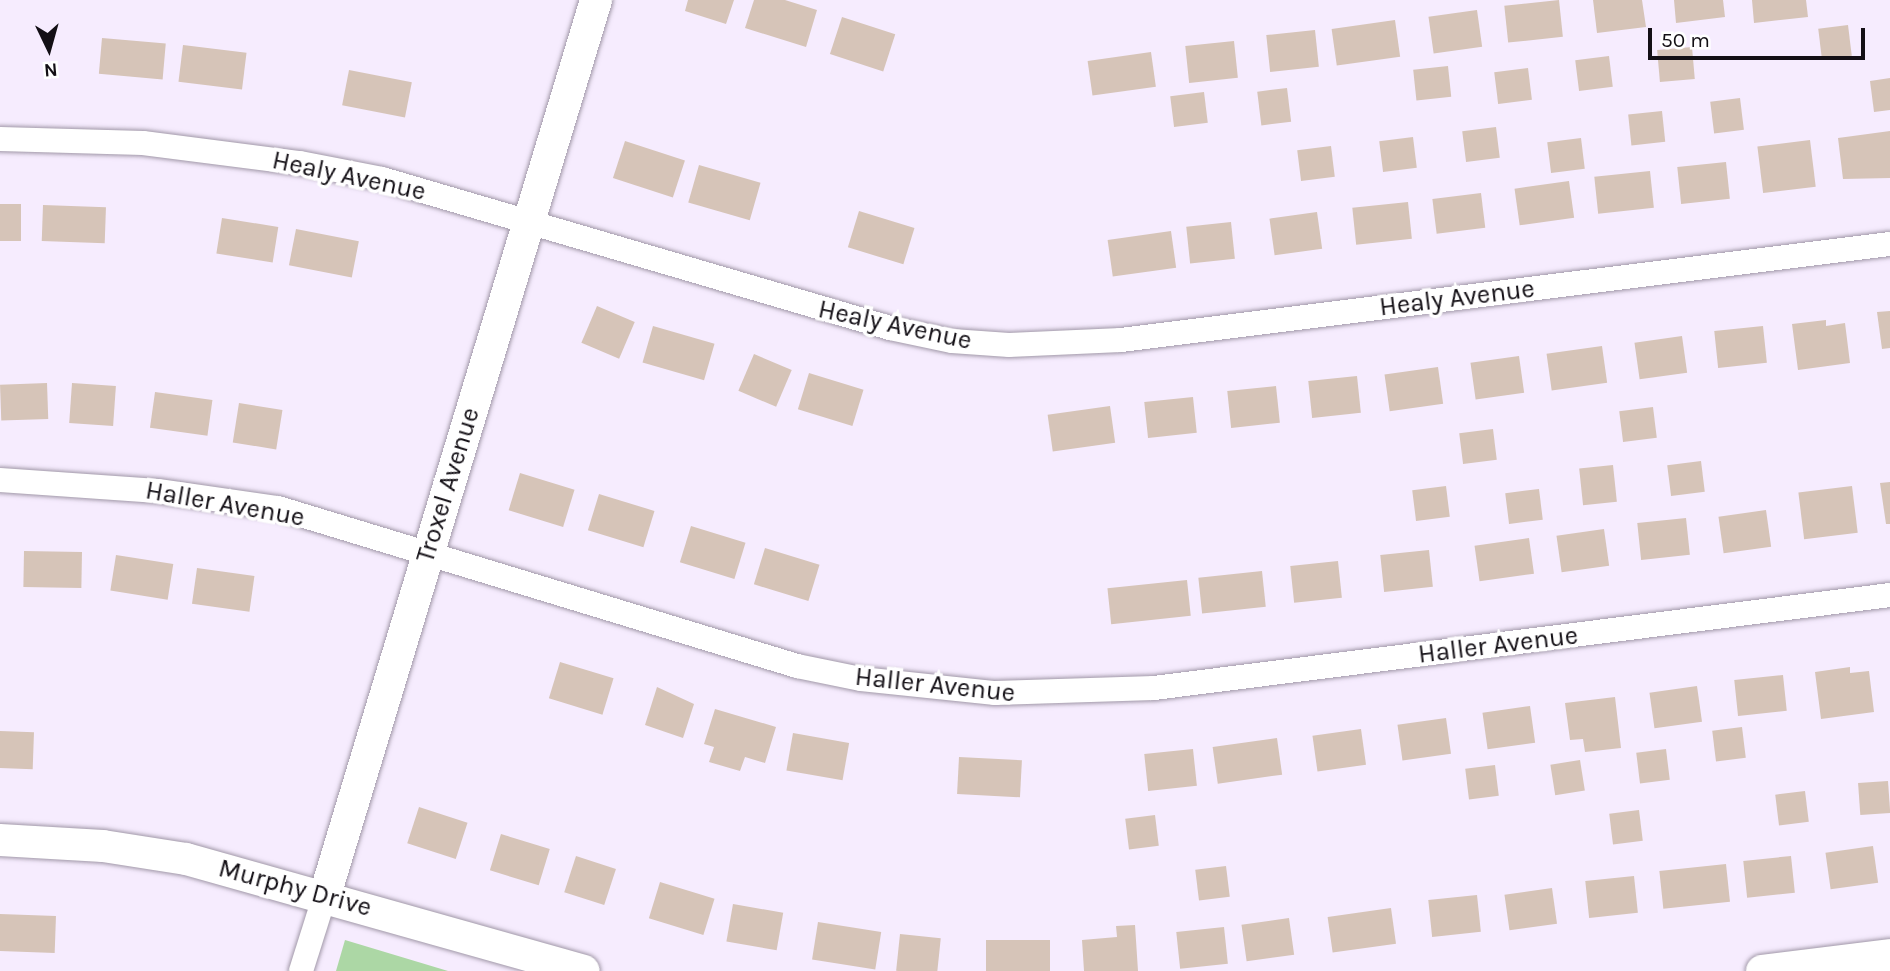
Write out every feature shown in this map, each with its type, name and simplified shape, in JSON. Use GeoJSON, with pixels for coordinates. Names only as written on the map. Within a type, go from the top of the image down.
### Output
{"type":"FeatureCollection","features":[{"type":"Feature","properties":{"kind":"street","name":"Troxel Avenue"},"geometry":{"type":"LineString","coordinates":[[301,971],[596,0]]}},
{"type":"Feature","properties":{"kind":"street","name":"Healy Avenue"},"geometry":{"type":"LineString","coordinates":[[0,139],[143,143],[300,163],[382,179],[530,219],[890,328],[951,341],[1009,345],[1121,340],[1890,244]]}},
{"type":"Feature","properties":{"kind":"street","name":"Haller Avenue"},"geometry":{"type":"LineString","coordinates":[[0,481],[158,491],[278,509],[797,666],[862,679],[995,693],[1154,688],[1890,596]]}},
{"type":"Feature","properties":{"kind":"street","name":"Murphy Drive"},"geometry":{"type":"LineString","coordinates":[[0,840],[103,846],[186,859],[325,895],[584,971]]}},
{"type":"Feature","properties":{"kind":"street"},"geometry":{"type":"LineString","coordinates":[[1773,970],[1890,954]]}},
{"type":"Feature","properties":{"kind":"green space"},"geometry":{"type":"Polygon","coordinates":[[[345,940],[448,971],[336,971],[345,940]]]}},
{"type":"Feature","properties":{"kind":"building"},"geometry":{"type":"Polygon","coordinates":[[[688,0],[734,0],[726,24],[685,11],[688,0]]]}},
{"type":"Feature","properties":{"kind":"building"},"geometry":{"type":"Polygon","coordinates":[[[754,0],[785,0],[817,10],[806,47],[745,28],[754,0]]]}},
{"type":"Feature","properties":{"kind":"building"},"geometry":{"type":"Polygon","coordinates":[[[1559,0],[1563,37],[1508,43],[1504,6],[1559,0]]]}},
{"type":"Feature","properties":{"kind":"building"},"geometry":{"type":"Polygon","coordinates":[[[1593,0],[1642,0],[1646,27],[1597,33],[1593,0]]]}},
{"type":"Feature","properties":{"kind":"building"},"geometry":{"type":"Polygon","coordinates":[[[1674,0],[1723,0],[1725,17],[1676,23],[1674,0]]]}},
{"type":"Feature","properties":{"kind":"building"},"geometry":{"type":"Polygon","coordinates":[[[1752,0],[1806,0],[1808,17],[1754,23],[1752,0]]]}},
{"type":"Feature","properties":{"kind":"building"},"geometry":{"type":"Polygon","coordinates":[[[1477,10],[1482,47],[1434,53],[1428,17],[1477,10]]]}},
{"type":"Feature","properties":{"kind":"building"},"geometry":{"type":"Polygon","coordinates":[[[842,17],[895,34],[883,71],[830,54],[842,17]]]}},
{"type":"Feature","properties":{"kind":"building"},"geometry":{"type":"Polygon","coordinates":[[[1395,20],[1400,57],[1337,66],[1332,29],[1395,20]]]}},
{"type":"Feature","properties":{"kind":"building"},"geometry":{"type":"Polygon","coordinates":[[[1848,25],[1852,56],[1822,59],[1818,29],[1848,25]]]}},
{"type":"Feature","properties":{"kind":"building"},"geometry":{"type":"Polygon","coordinates":[[[1315,30],[1319,67],[1270,72],[1266,35],[1315,30]]]}},
{"type":"Feature","properties":{"kind":"building"},"geometry":{"type":"Polygon","coordinates":[[[102,38],[166,44],[163,79],[99,74],[102,38]]]}},
{"type":"Feature","properties":{"kind":"building"},"geometry":{"type":"Polygon","coordinates":[[[1234,41],[1238,78],[1189,83],[1185,46],[1234,41]]]}},
{"type":"Feature","properties":{"kind":"building"},"geometry":{"type":"Polygon","coordinates":[[[183,45],[247,53],[242,90],[178,82],[183,45]]]}},
{"type":"Feature","properties":{"kind":"building"},"geometry":{"type":"Polygon","coordinates":[[[1692,47],[1695,79],[1660,82],[1657,50],[1692,47]]]}},
{"type":"Feature","properties":{"kind":"building"},"geometry":{"type":"Polygon","coordinates":[[[1151,52],[1156,87],[1092,96],[1088,61],[1151,52]]]}},
{"type":"Feature","properties":{"kind":"building"},"geometry":{"type":"Polygon","coordinates":[[[1609,56],[1613,87],[1579,91],[1575,60],[1609,56]]]}},
{"type":"Feature","properties":{"kind":"building"},"geometry":{"type":"Polygon","coordinates":[[[1448,66],[1451,97],[1416,100],[1413,70],[1448,66]]]}},
{"type":"Feature","properties":{"kind":"building"},"geometry":{"type":"Polygon","coordinates":[[[1528,68],[1532,100],[1498,104],[1494,72],[1528,68]]]}},
{"type":"Feature","properties":{"kind":"building"},"geometry":{"type":"Polygon","coordinates":[[[349,70],[412,82],[405,118],[342,105],[349,70]]]}},
{"type":"Feature","properties":{"kind":"building"},"geometry":{"type":"Polygon","coordinates":[[[1890,78],[1890,110],[1874,112],[1870,81],[1890,78]]]}},
{"type":"Feature","properties":{"kind":"building"},"geometry":{"type":"Polygon","coordinates":[[[1287,88],[1291,122],[1261,125],[1257,92],[1287,88]]]}},
{"type":"Feature","properties":{"kind":"building"},"geometry":{"type":"Polygon","coordinates":[[[1204,92],[1208,123],[1174,127],[1170,96],[1204,92]]]}},
{"type":"Feature","properties":{"kind":"building"},"geometry":{"type":"Polygon","coordinates":[[[1740,98],[1744,130],[1714,133],[1710,102],[1740,98]]]}},
{"type":"Feature","properties":{"kind":"building"},"geometry":{"type":"Polygon","coordinates":[[[1662,111],[1665,142],[1631,145],[1628,115],[1662,111]]]}},
{"type":"Feature","properties":{"kind":"building"},"geometry":{"type":"Polygon","coordinates":[[[1496,127],[1500,158],[1466,162],[1462,131],[1496,127]]]}},
{"type":"Feature","properties":{"kind":"building"},"geometry":{"type":"Polygon","coordinates":[[[1890,131],[1890,178],[1843,179],[1838,138],[1890,131]]]}},
{"type":"Feature","properties":{"kind":"building"},"geometry":{"type":"Polygon","coordinates":[[[1413,137],[1417,168],[1383,172],[1379,141],[1413,137]]]}},
{"type":"Feature","properties":{"kind":"building"},"geometry":{"type":"Polygon","coordinates":[[[1581,138],[1585,169],[1551,173],[1547,142],[1581,138]]]}},
{"type":"Feature","properties":{"kind":"building"},"geometry":{"type":"Polygon","coordinates":[[[1810,140],[1816,187],[1763,193],[1757,146],[1810,140]]]}},
{"type":"Feature","properties":{"kind":"building"},"geometry":{"type":"Polygon","coordinates":[[[625,141],[685,160],[673,198],[613,178],[625,141]]]}},
{"type":"Feature","properties":{"kind":"building"},"geometry":{"type":"Polygon","coordinates":[[[1331,146],[1335,177],[1301,181],[1297,150],[1331,146]]]}},
{"type":"Feature","properties":{"kind":"building"},"geometry":{"type":"Polygon","coordinates":[[[1726,162],[1730,199],[1681,204],[1677,167],[1726,162]]]}},
{"type":"Feature","properties":{"kind":"building"},"geometry":{"type":"Polygon","coordinates":[[[699,165],[761,183],[750,220],[688,202],[699,165]]]}},
{"type":"Feature","properties":{"kind":"building"},"geometry":{"type":"Polygon","coordinates":[[[1650,171],[1654,208],[1598,214],[1594,177],[1650,171]]]}},
{"type":"Feature","properties":{"kind":"building"},"geometry":{"type":"Polygon","coordinates":[[[1569,181],[1574,218],[1520,225],[1515,189],[1569,181]]]}},
{"type":"Feature","properties":{"kind":"building"},"geometry":{"type":"Polygon","coordinates":[[[1481,193],[1485,228],[1437,234],[1432,199],[1481,193]]]}},
{"type":"Feature","properties":{"kind":"building"},"geometry":{"type":"Polygon","coordinates":[[[1408,202],[1412,239],[1356,245],[1352,208],[1408,202]]]}},
{"type":"Feature","properties":{"kind":"building"},"geometry":{"type":"Polygon","coordinates":[[[0,204],[21,204],[21,241],[0,241],[0,204]]]}},
{"type":"Feature","properties":{"kind":"building"},"geometry":{"type":"Polygon","coordinates":[[[43,205],[106,207],[105,243],[42,241],[43,205]]]}},
{"type":"Feature","properties":{"kind":"building"},"geometry":{"type":"Polygon","coordinates":[[[859,211],[914,228],[903,264],[848,247],[859,211]]]}},
{"type":"Feature","properties":{"kind":"building"},"geometry":{"type":"Polygon","coordinates":[[[1317,212],[1322,249],[1275,255],[1269,219],[1317,212]]]}},
{"type":"Feature","properties":{"kind":"building"},"geometry":{"type":"Polygon","coordinates":[[[222,218],[278,227],[273,262],[216,254],[222,218]]]}},
{"type":"Feature","properties":{"kind":"building"},"geometry":{"type":"Polygon","coordinates":[[[1231,222],[1235,259],[1190,264],[1186,227],[1231,222]]]}},
{"type":"Feature","properties":{"kind":"building"},"geometry":{"type":"Polygon","coordinates":[[[296,229],[359,241],[352,278],[289,265],[296,229]]]}},
{"type":"Feature","properties":{"kind":"building"},"geometry":{"type":"Polygon","coordinates":[[[1171,231],[1176,268],[1113,277],[1108,240],[1171,231]]]}},
{"type":"Feature","properties":{"kind":"building"},"geometry":{"type":"Polygon","coordinates":[[[597,306],[635,322],[619,359],[581,343],[597,306]]]}},
{"type":"Feature","properties":{"kind":"building"},"geometry":{"type":"Polygon","coordinates":[[[1890,311],[1890,348],[1882,349],[1877,312],[1890,311]]]}},
{"type":"Feature","properties":{"kind":"building"},"geometry":{"type":"Polygon","coordinates":[[[1826,320],[1826,326],[1845,323],[1850,363],[1798,370],[1792,324],[1826,320]]]}},
{"type":"Feature","properties":{"kind":"building"},"geometry":{"type":"Polygon","coordinates":[[[653,326],[715,344],[704,380],[643,363],[653,326]]]}},
{"type":"Feature","properties":{"kind":"building"},"geometry":{"type":"Polygon","coordinates":[[[1763,326],[1767,363],[1718,368],[1714,331],[1763,326]]]}},
{"type":"Feature","properties":{"kind":"building"},"geometry":{"type":"Polygon","coordinates":[[[1682,336],[1687,373],[1640,379],[1634,343],[1682,336]]]}},
{"type":"Feature","properties":{"kind":"building"},"geometry":{"type":"Polygon","coordinates":[[[1602,346],[1607,383],[1552,390],[1547,354],[1602,346]]]}},
{"type":"Feature","properties":{"kind":"building"},"geometry":{"type":"Polygon","coordinates":[[[754,354],[792,370],[776,407],[738,391],[754,354]]]}},
{"type":"Feature","properties":{"kind":"building"},"geometry":{"type":"Polygon","coordinates":[[[1519,356],[1524,393],[1476,399],[1470,363],[1519,356]]]}},
{"type":"Feature","properties":{"kind":"building"},"geometry":{"type":"Polygon","coordinates":[[[1438,367],[1443,404],[1390,411],[1385,375],[1438,367]]]}},
{"type":"Feature","properties":{"kind":"building"},"geometry":{"type":"Polygon","coordinates":[[[809,373],[864,390],[852,426],[798,409],[809,373]]]}},
{"type":"Feature","properties":{"kind":"building"},"geometry":{"type":"Polygon","coordinates":[[[1357,376],[1361,413],[1312,418],[1308,381],[1357,376]]]}},
{"type":"Feature","properties":{"kind":"building"},"geometry":{"type":"Polygon","coordinates":[[[47,383],[48,419],[1,421],[0,385],[47,383]]]}},
{"type":"Feature","properties":{"kind":"building"},"geometry":{"type":"Polygon","coordinates":[[[72,383],[116,386],[113,426],[69,423],[72,383]]]}},
{"type":"Feature","properties":{"kind":"building"},"geometry":{"type":"Polygon","coordinates":[[[1276,386],[1280,423],[1231,428],[1227,391],[1276,386]]]}},
{"type":"Feature","properties":{"kind":"building"},"geometry":{"type":"Polygon","coordinates":[[[155,392],[212,400],[207,436],[150,428],[155,392]]]}},
{"type":"Feature","properties":{"kind":"building"},"geometry":{"type":"Polygon","coordinates":[[[1193,397],[1197,433],[1148,438],[1144,402],[1193,397]]]}},
{"type":"Feature","properties":{"kind":"building"},"geometry":{"type":"Polygon","coordinates":[[[239,403],[282,410],[276,449],[233,443],[239,403]]]}},
{"type":"Feature","properties":{"kind":"building"},"geometry":{"type":"Polygon","coordinates":[[[1110,406],[1115,443],[1053,451],[1048,415],[1110,406]]]}},
{"type":"Feature","properties":{"kind":"building"},"geometry":{"type":"Polygon","coordinates":[[[1653,407],[1657,438],[1623,442],[1619,411],[1653,407]]]}},
{"type":"Feature","properties":{"kind":"building"},"geometry":{"type":"Polygon","coordinates":[[[1493,429],[1497,460],[1463,464],[1459,433],[1493,429]]]}},
{"type":"Feature","properties":{"kind":"building"},"geometry":{"type":"Polygon","coordinates":[[[1701,461],[1705,492],[1671,496],[1667,465],[1701,461]]]}},
{"type":"Feature","properties":{"kind":"building"},"geometry":{"type":"Polygon","coordinates":[[[1613,465],[1617,502],[1583,505],[1579,469],[1613,465]]]}},
{"type":"Feature","properties":{"kind":"building"},"geometry":{"type":"Polygon","coordinates":[[[520,473],[575,490],[563,527],[509,510],[520,473]]]}},
{"type":"Feature","properties":{"kind":"building"},"geometry":{"type":"Polygon","coordinates":[[[1890,482],[1890,524],[1886,524],[1880,483],[1890,482]]]}},
{"type":"Feature","properties":{"kind":"building"},"geometry":{"type":"Polygon","coordinates":[[[1446,486],[1450,517],[1416,521],[1412,490],[1446,486]]]}},
{"type":"Feature","properties":{"kind":"building"},"geometry":{"type":"Polygon","coordinates":[[[1852,486],[1858,533],[1804,539],[1798,493],[1852,486]]]}},
{"type":"Feature","properties":{"kind":"building"},"geometry":{"type":"Polygon","coordinates":[[[1539,489],[1543,520],[1509,524],[1505,493],[1539,489]]]}},
{"type":"Feature","properties":{"kind":"building"},"geometry":{"type":"Polygon","coordinates":[[[599,494],[654,511],[643,547],[588,530],[599,494]]]}},
{"type":"Feature","properties":{"kind":"building"},"geometry":{"type":"Polygon","coordinates":[[[1766,510],[1771,547],[1724,553],[1718,517],[1766,510]]]}},
{"type":"Feature","properties":{"kind":"building"},"geometry":{"type":"Polygon","coordinates":[[[1686,518],[1690,555],[1641,560],[1637,523],[1686,518]]]}},
{"type":"Feature","properties":{"kind":"building"},"geometry":{"type":"Polygon","coordinates":[[[691,526],[746,543],[734,579],[680,562],[691,526]]]}},
{"type":"Feature","properties":{"kind":"building"},"geometry":{"type":"Polygon","coordinates":[[[1604,529],[1609,566],[1562,572],[1556,536],[1604,529]]]}},
{"type":"Feature","properties":{"kind":"building"},"geometry":{"type":"Polygon","coordinates":[[[1529,538],[1534,574],[1480,581],[1475,546],[1529,538]]]}},
{"type":"Feature","properties":{"kind":"building"},"geometry":{"type":"Polygon","coordinates":[[[765,548],[820,565],[808,601],[754,584],[765,548]]]}},
{"type":"Feature","properties":{"kind":"building"},"geometry":{"type":"Polygon","coordinates":[[[1429,550],[1433,587],[1384,592],[1380,555],[1429,550]]]}},
{"type":"Feature","properties":{"kind":"building"},"geometry":{"type":"Polygon","coordinates":[[[24,551],[82,552],[81,588],[23,587],[24,551]]]}},
{"type":"Feature","properties":{"kind":"building"},"geometry":{"type":"Polygon","coordinates":[[[116,555],[173,564],[168,600],[110,591],[116,555]]]}},
{"type":"Feature","properties":{"kind":"building"},"geometry":{"type":"Polygon","coordinates":[[[1338,561],[1342,598],[1294,603],[1290,566],[1338,561]]]}},
{"type":"Feature","properties":{"kind":"building"},"geometry":{"type":"Polygon","coordinates":[[[197,568],[254,576],[249,612],[192,604],[197,568]]]}},
{"type":"Feature","properties":{"kind":"building"},"geometry":{"type":"Polygon","coordinates":[[[1262,571],[1266,607],[1202,613],[1198,578],[1262,571]]]}},
{"type":"Feature","properties":{"kind":"building"},"geometry":{"type":"Polygon","coordinates":[[[1187,580],[1191,616],[1111,624],[1107,588],[1187,580]]]}},
{"type":"Feature","properties":{"kind":"building"},"geometry":{"type":"Polygon","coordinates":[[[560,662],[614,678],[602,715],[549,698],[560,662]]]}},
{"type":"Feature","properties":{"kind":"building"},"geometry":{"type":"Polygon","coordinates":[[[1850,667],[1850,673],[1869,671],[1874,712],[1821,719],[1815,672],[1850,667]]]}},
{"type":"Feature","properties":{"kind":"building"},"geometry":{"type":"Polygon","coordinates":[[[1783,675],[1787,711],[1738,716],[1734,680],[1783,675]]]}},
{"type":"Feature","properties":{"kind":"building"},"geometry":{"type":"Polygon","coordinates":[[[1697,686],[1702,722],[1654,728],[1649,693],[1697,686]]]}},
{"type":"Feature","properties":{"kind":"building"},"geometry":{"type":"Polygon","coordinates":[[[657,687],[694,704],[683,738],[645,725],[657,687]]]}},
{"type":"Feature","properties":{"kind":"building"},"geometry":{"type":"Polygon","coordinates":[[[1615,697],[1621,748],[1585,752],[1583,739],[1570,740],[1565,703],[1615,697]]]}},
{"type":"Feature","properties":{"kind":"building"},"geometry":{"type":"Polygon","coordinates":[[[1530,706],[1535,743],[1488,749],[1482,713],[1530,706]]]}},
{"type":"Feature","properties":{"kind":"building"},"geometry":{"type":"Polygon","coordinates":[[[715,709],[776,727],[765,763],[745,757],[740,771],[709,762],[714,747],[704,744],[715,709]]]}},
{"type":"Feature","properties":{"kind":"building"},"geometry":{"type":"Polygon","coordinates":[[[1446,718],[1451,754],[1402,760],[1397,725],[1446,718]]]}},
{"type":"Feature","properties":{"kind":"building"},"geometry":{"type":"Polygon","coordinates":[[[1742,727],[1746,758],[1716,761],[1712,731],[1742,727]]]}},
{"type":"Feature","properties":{"kind":"building"},"geometry":{"type":"Polygon","coordinates":[[[1361,729],[1366,765],[1317,771],[1312,736],[1361,729]]]}},
{"type":"Feature","properties":{"kind":"building"},"geometry":{"type":"Polygon","coordinates":[[[0,731],[34,732],[33,769],[0,768],[0,731]]]}},
{"type":"Feature","properties":{"kind":"building"},"geometry":{"type":"Polygon","coordinates":[[[793,733],[849,743],[843,780],[786,770],[793,733]]]}},
{"type":"Feature","properties":{"kind":"building"},"geometry":{"type":"Polygon","coordinates":[[[1277,738],[1282,775],[1218,784],[1213,747],[1277,738]]]}},
{"type":"Feature","properties":{"kind":"building"},"geometry":{"type":"Polygon","coordinates":[[[1193,749],[1197,786],[1148,791],[1144,754],[1193,749]]]}},
{"type":"Feature","properties":{"kind":"building"},"geometry":{"type":"Polygon","coordinates":[[[1666,749],[1670,780],[1640,783],[1636,753],[1666,749]]]}},
{"type":"Feature","properties":{"kind":"building"},"geometry":{"type":"Polygon","coordinates":[[[959,757],[1022,760],[1020,797],[957,794],[959,757]]]}},
{"type":"Feature","properties":{"kind":"building"},"geometry":{"type":"Polygon","coordinates":[[[1580,760],[1585,791],[1555,795],[1550,765],[1580,760]]]}},
{"type":"Feature","properties":{"kind":"building"},"geometry":{"type":"Polygon","coordinates":[[[1495,765],[1499,796],[1469,799],[1465,769],[1495,765]]]}},
{"type":"Feature","properties":{"kind":"building"},"geometry":{"type":"Polygon","coordinates":[[[1888,781],[1890,813],[1860,815],[1858,783],[1888,781]]]}},
{"type":"Feature","properties":{"kind":"building"},"geometry":{"type":"Polygon","coordinates":[[[1805,791],[1809,822],[1779,825],[1775,795],[1805,791]]]}},
{"type":"Feature","properties":{"kind":"building"},"geometry":{"type":"Polygon","coordinates":[[[419,807],[468,823],[456,859],[407,843],[419,807]]]}},
{"type":"Feature","properties":{"kind":"building"},"geometry":{"type":"Polygon","coordinates":[[[1639,810],[1643,841],[1613,844],[1609,814],[1639,810]]]}},
{"type":"Feature","properties":{"kind":"building"},"geometry":{"type":"Polygon","coordinates":[[[1155,815],[1159,846],[1129,849],[1125,819],[1155,815]]]}},
{"type":"Feature","properties":{"kind":"building"},"geometry":{"type":"Polygon","coordinates":[[[501,834],[550,849],[539,885],[490,870],[501,834]]]}},
{"type":"Feature","properties":{"kind":"building"},"geometry":{"type":"Polygon","coordinates":[[[1873,846],[1878,883],[1831,889],[1825,853],[1873,846]]]}},
{"type":"Feature","properties":{"kind":"building"},"geometry":{"type":"Polygon","coordinates":[[[576,856],[616,869],[604,905],[564,892],[576,856]]]}},
{"type":"Feature","properties":{"kind":"building"},"geometry":{"type":"Polygon","coordinates":[[[1791,856],[1795,893],[1747,898],[1743,861],[1791,856]]]}},
{"type":"Feature","properties":{"kind":"building"},"geometry":{"type":"Polygon","coordinates":[[[1726,864],[1730,902],[1663,909],[1659,871],[1726,864]]]}},
{"type":"Feature","properties":{"kind":"building"},"geometry":{"type":"Polygon","coordinates":[[[1226,866],[1230,897],[1199,901],[1195,870],[1226,866]]]}},
{"type":"Feature","properties":{"kind":"building"},"geometry":{"type":"Polygon","coordinates":[[[1634,876],[1638,913],[1589,918],[1585,881],[1634,876]]]}},
{"type":"Feature","properties":{"kind":"building"},"geometry":{"type":"Polygon","coordinates":[[[660,882],[715,899],[703,935],[649,918],[660,882]]]}},
{"type":"Feature","properties":{"kind":"building"},"geometry":{"type":"Polygon","coordinates":[[[1552,888],[1557,924],[1509,930],[1504,895],[1552,888]]]}},
{"type":"Feature","properties":{"kind":"building"},"geometry":{"type":"Polygon","coordinates":[[[1477,895],[1481,932],[1432,937],[1428,900],[1477,895]]]}},
{"type":"Feature","properties":{"kind":"building"},"geometry":{"type":"Polygon","coordinates":[[[733,904],[783,913],[777,950],[726,941],[733,904]]]}},
{"type":"Feature","properties":{"kind":"building"},"geometry":{"type":"Polygon","coordinates":[[[1391,908],[1396,944],[1333,953],[1328,917],[1391,908]]]}},
{"type":"Feature","properties":{"kind":"building"},"geometry":{"type":"Polygon","coordinates":[[[0,914],[56,916],[55,953],[0,951],[0,914]]]}},
{"type":"Feature","properties":{"kind":"building"},"geometry":{"type":"Polygon","coordinates":[[[1289,918],[1294,955],[1247,961],[1241,925],[1289,918]]]}},
{"type":"Feature","properties":{"kind":"building"},"geometry":{"type":"Polygon","coordinates":[[[818,922],[881,932],[875,970],[812,960],[818,922]]]}},
{"type":"Feature","properties":{"kind":"building"},"geometry":{"type":"Polygon","coordinates":[[[1135,925],[1138,971],[1084,971],[1082,940],[1117,937],[1116,926],[1135,925]]]}},
{"type":"Feature","properties":{"kind":"building"},"geometry":{"type":"Polygon","coordinates":[[[1224,927],[1228,964],[1180,969],[1176,932],[1224,927]]]}},
{"type":"Feature","properties":{"kind":"building"},"geometry":{"type":"Polygon","coordinates":[[[900,934],[941,938],[937,971],[896,971],[900,934]]]}},
{"type":"Feature","properties":{"kind":"building"},"geometry":{"type":"Polygon","coordinates":[[[986,940],[1050,940],[1050,971],[986,971],[986,940]]]}}]}
